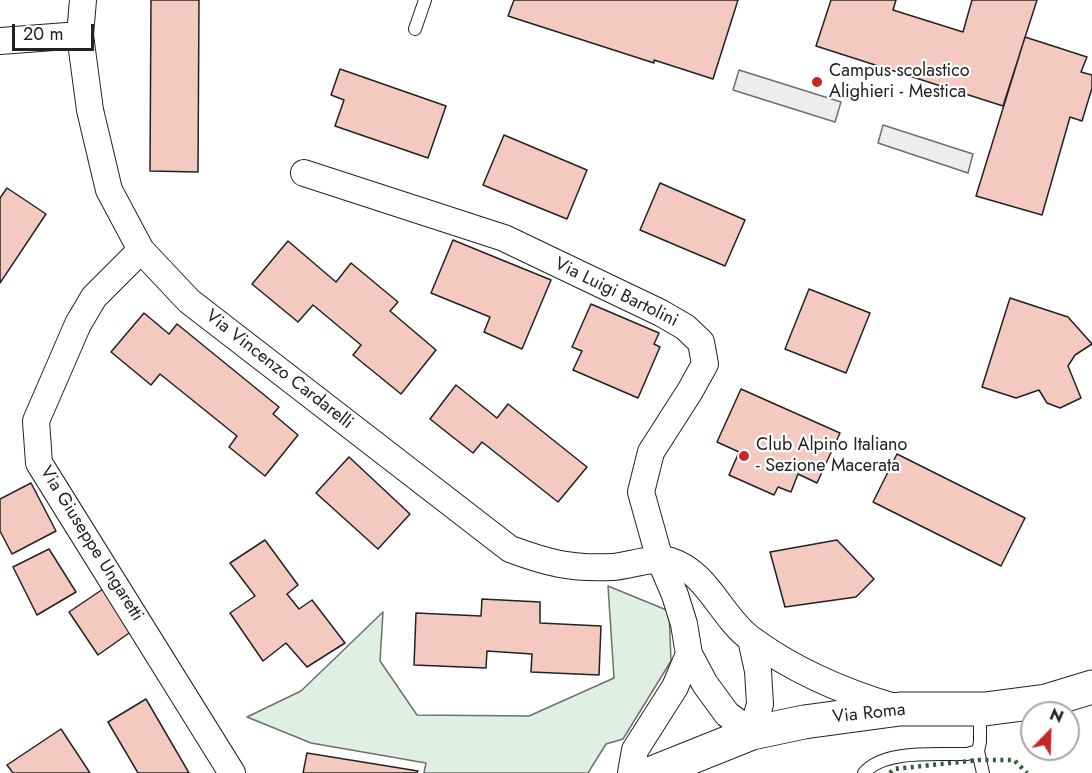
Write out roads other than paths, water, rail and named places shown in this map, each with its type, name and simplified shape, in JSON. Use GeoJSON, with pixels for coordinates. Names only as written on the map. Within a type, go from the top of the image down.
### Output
{"type":"FeatureCollection","features":[{"type":"Feature","properties":{"kind":"main road","name":"Via Roma"},"geometry":{"type":"LineString","coordinates":[[652,773],[752,733],[804,722],[900,709],[980,710],[1046,701],[1092,687]]}},
{"type":"Feature","properties":{"kind":"street","name":"Via Vincenzo Cardarelli"},"geometry":{"type":"LineString","coordinates":[[82,0],[80,35],[90,110],[109,190],[141,250],[189,301],[510,549],[547,563],[578,567],[613,567],[660,560]]}},
{"type":"Feature","properties":{"kind":"street"},"geometry":{"type":"LineString","coordinates":[[0,41],[80,35]]}},
{"type":"Feature","properties":{"kind":"street","name":"Via Luigi Bartolini"},"geometry":{"type":"LineString","coordinates":[[304,172],[504,238],[661,313],[685,327],[701,342],[705,364],[651,452],[641,492],[660,560],[684,624],[689,654]]}},
{"type":"Feature","properties":{"kind":"street","name":"Via Giuseppe Ungaretti"},"geometry":{"type":"LineString","coordinates":[[141,250],[94,297],[78,324],[36,422],[39,463],[232,773]]}},
{"type":"Feature","properties":{"kind":"street"},"geometry":{"type":"LineString","coordinates":[[660,560],[671,561],[695,575],[734,624],[751,639],[796,668],[844,691],[900,709]]}},
{"type":"Feature","properties":{"kind":"street"},"geometry":{"type":"LineString","coordinates":[[689,654],[705,684],[727,714],[752,733],[760,704],[758,671],[751,639]]}},
{"type":"Feature","properties":{"kind":"street"},"geometry":{"type":"LineString","coordinates":[[631,773],[635,750],[675,687],[689,654]]}},
{"type":"Feature","properties":{"kind":"lane"},"geometry":{"type":"LineString","coordinates":[[415,29],[424,0]]}},
{"type":"Feature","properties":{"kind":"lane"},"geometry":{"type":"LineString","coordinates":[[980,710],[978,751],[983,773]]}},
{"type":"Feature","properties":{"kind":"lane"},"geometry":{"type":"LineString","coordinates":[[864,773],[868,767],[894,756],[967,754],[978,751]]}},
{"type":"Feature","properties":{"kind":"place","name":"Campus scolastico Alighieri - Mestica"},"geometry":{"type":"Point","coordinates":[817,82]}},
{"type":"Feature","properties":{"kind":"place","name":"Club Alpino Italiano - Sezione Macerata"},"geometry":{"type":"Point","coordinates":[744,456]}}]}
